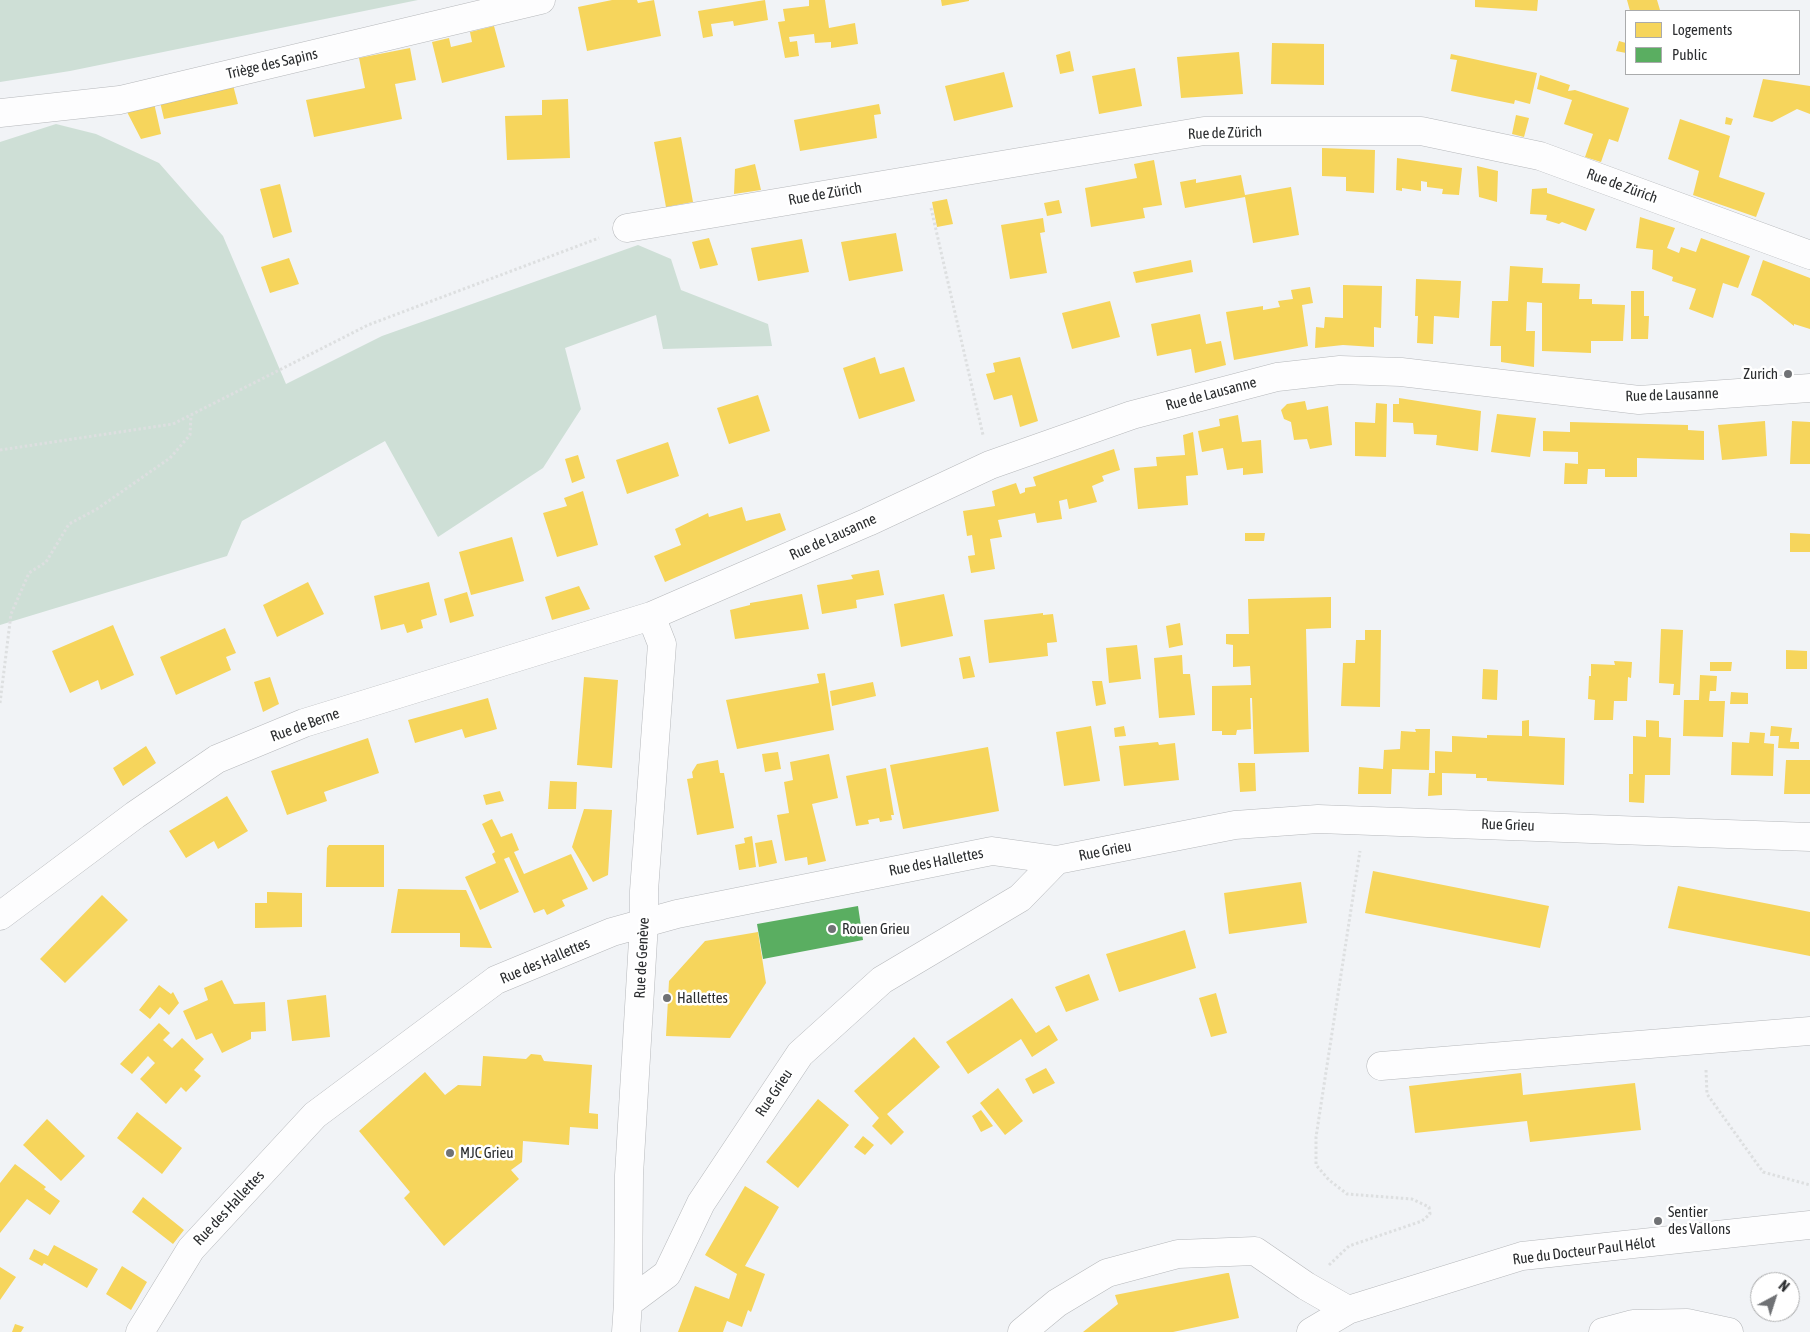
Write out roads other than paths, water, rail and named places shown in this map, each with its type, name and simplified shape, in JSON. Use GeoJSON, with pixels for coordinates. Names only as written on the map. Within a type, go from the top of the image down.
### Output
{"type":"FeatureCollection","features":[{"type":"Feature","properties":{"kind":"street","name":"Triège des Sapins"},"geometry":{"type":"LineString","coordinates":[[0,113],[120,100],[541,0]]}},
{"type":"Feature","properties":{"kind":"street","name":"Rue de Zürich"},"geometry":{"type":"LineString","coordinates":[[627,228],[1204,131],[1421,132],[1540,156],[1810,255]]}},
{"type":"Feature","properties":{"kind":"street","name":"Rue de Lausanne"},"geometry":{"type":"LineString","coordinates":[[651,616],[868,522],[990,465],[1132,415],[1277,377],[1340,370],[1401,372],[1639,400],[1810,388]]}},
{"type":"Feature","properties":{"kind":"street","name":"Rue de Berne"},"geometry":{"type":"LineString","coordinates":[[0,916],[135,815],[216,759],[304,723],[651,616]]}},
{"type":"Feature","properties":{"kind":"street","name":"Rue de Genève"},"geometry":{"type":"LineString","coordinates":[[628,1303],[629,1175],[644,923],[644,891],[662,644],[651,616]]}},
{"type":"Feature","properties":{"kind":"street","name":"Rue Grieu"},"geometry":{"type":"LineString","coordinates":[[628,1303],[666,1274],[701,1203],[800,1054],[882,980],[1020,898],[1057,860],[1235,825],[1318,819],[1810,837]]}},
{"type":"Feature","properties":{"kind":"street","name":"Rue des Hallettes"},"geometry":{"type":"LineString","coordinates":[[140,1332],[191,1249],[315,1115],[496,980],[612,932],[677,914],[992,851],[1057,860]]}},
{"type":"Feature","properties":{"kind":"street"},"geometry":{"type":"LineString","coordinates":[[1381,1066],[1810,1031]]}},
{"type":"Feature","properties":{"kind":"street","name":"Rue du Docteur Paul Hélot"},"geometry":{"type":"LineString","coordinates":[[1311,1332],[1348,1310],[1522,1256],[1810,1225]]}},
{"type":"Feature","properties":{"kind":"street"},"geometry":{"type":"LineString","coordinates":[[1022,1332],[1057,1303],[1107,1273],[1178,1254],[1255,1251],[1306,1286],[1348,1310]]}},
{"type":"Feature","properties":{"kind":"street"},"geometry":{"type":"LineString","coordinates":[[626,1332],[628,1303]]}},
{"type":"Feature","properties":{"kind":"street"},"geometry":{"type":"LineString","coordinates":[[1604,1332],[1633,1324],[1687,1323],[1729,1332]]}},
{"type":"Feature","properties":{"kind":"place","name":"Zurich"},"geometry":{"type":"Point","coordinates":[1788,374]}},
{"type":"Feature","properties":{"kind":"place","name":"Rouen Grieu"},"geometry":{"type":"Point","coordinates":[832,929]}},
{"type":"Feature","properties":{"kind":"place","name":"Hallettes"},"geometry":{"type":"Point","coordinates":[667,998]}},
{"type":"Feature","properties":{"kind":"place","name":"MJC Grieu"},"geometry":{"type":"Point","coordinates":[450,1153]}},
{"type":"Feature","properties":{"kind":"place","name":"Sentier des Vallons"},"geometry":{"type":"Point","coordinates":[1658,1221]}}]}
